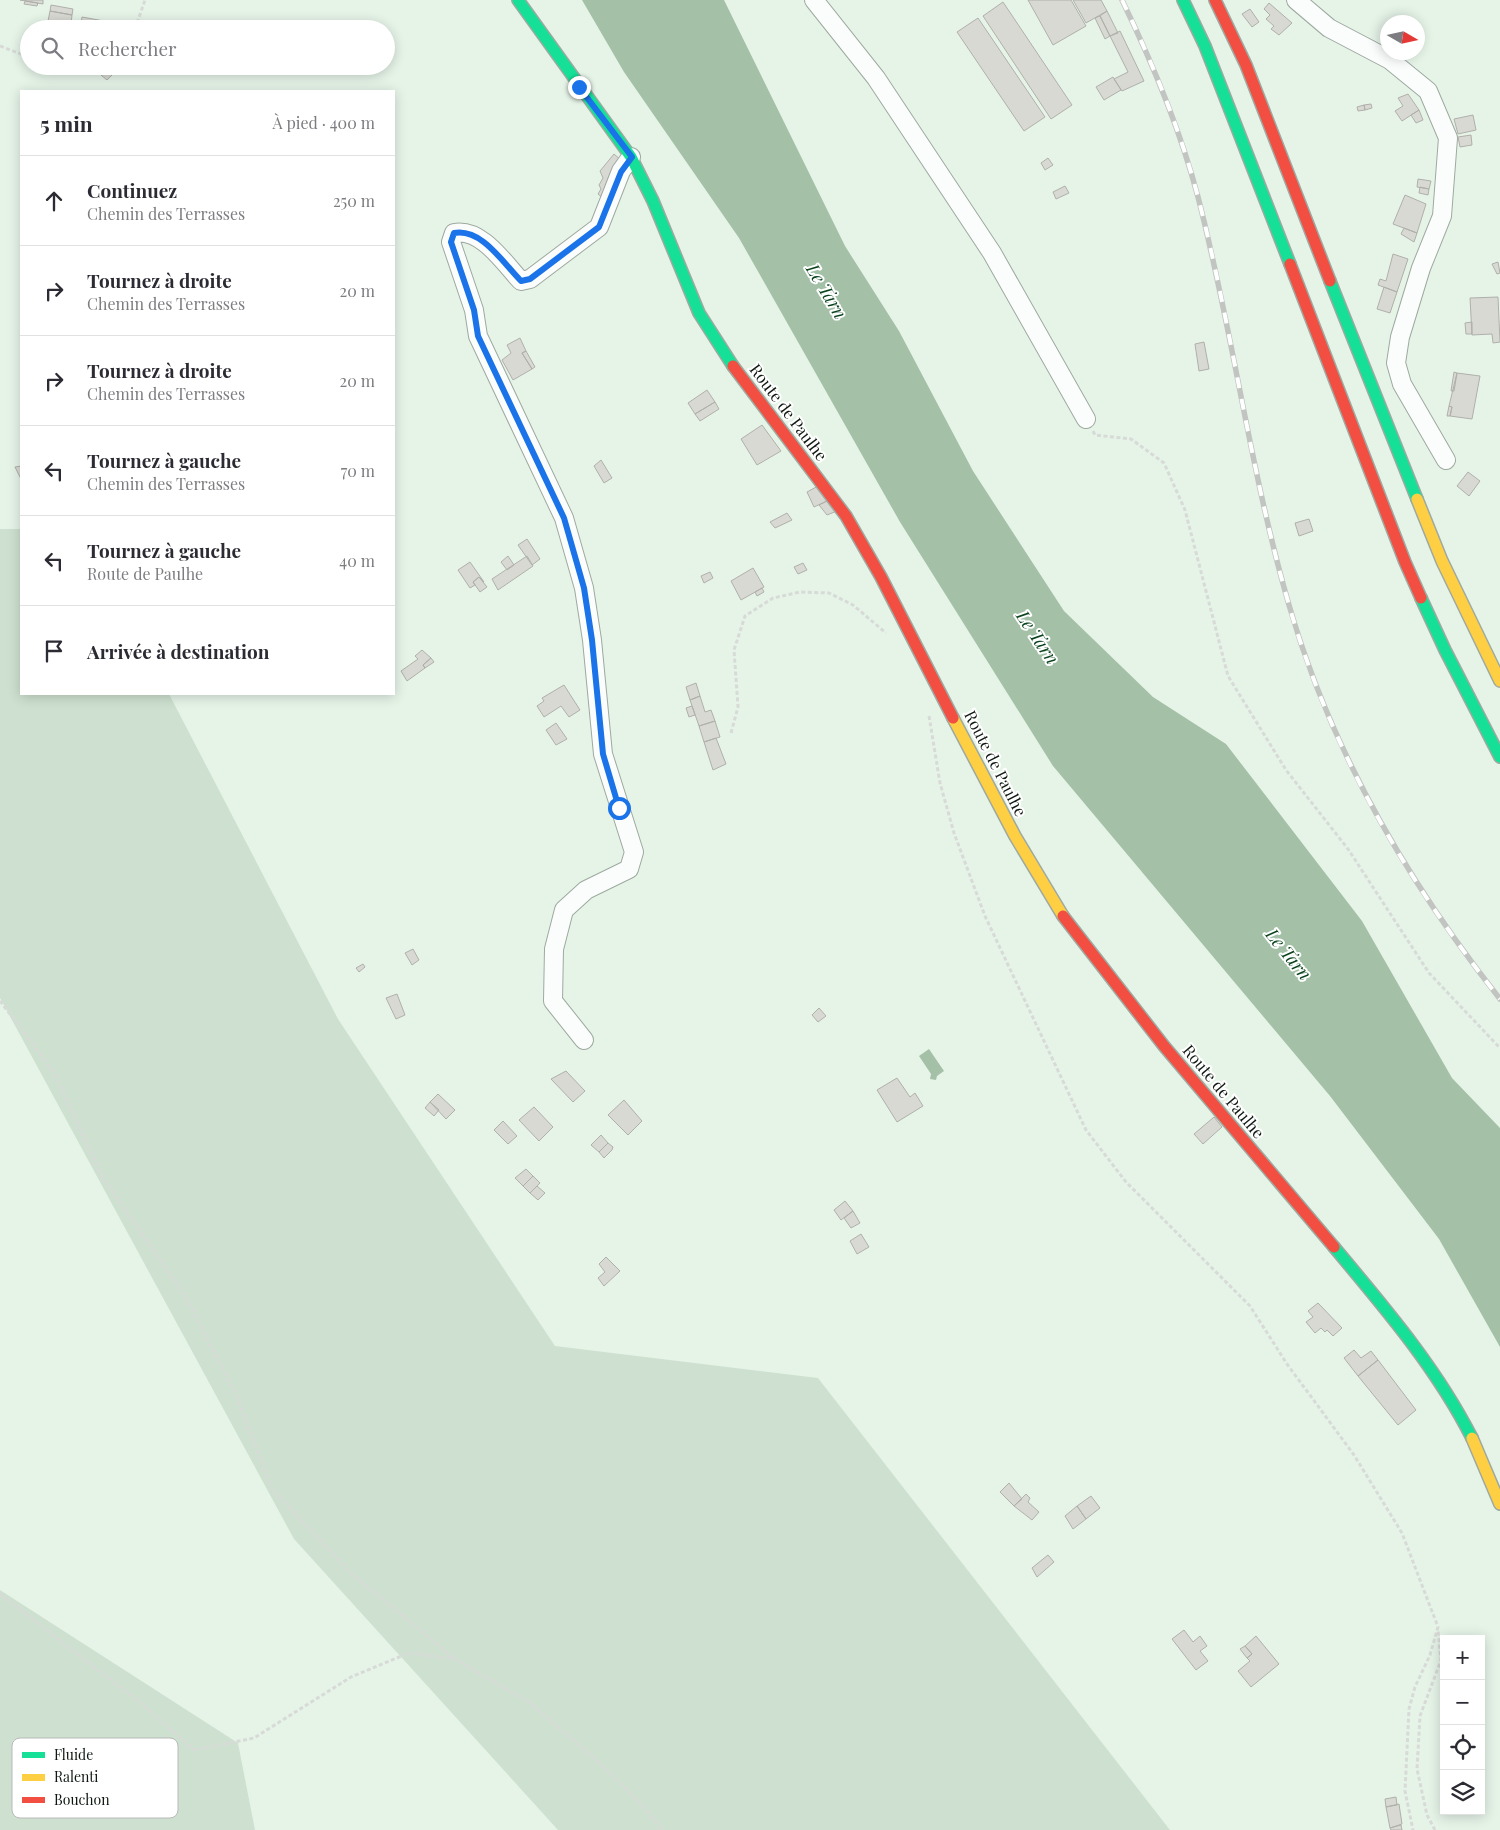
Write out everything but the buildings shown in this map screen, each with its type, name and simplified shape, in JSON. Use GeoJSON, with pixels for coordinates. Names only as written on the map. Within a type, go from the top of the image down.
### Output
{"type":"FeatureCollection","features":[{"type":"Feature","properties":{"kind":"street","name":"Route de Paulhe"},"geometry":{"type":"LineString","coordinates":[[518,0],[632,157],[648,184],[696,305],[711,334],[762,407],[812,469],[861,540],[1022,849],[1060,910],[1097,963],[1301,1206],[1429,1365],[1472,1435],[1500,1504]]}},
{"type":"Feature","properties":{"kind":"street"},"geometry":{"type":"LineString","coordinates":[[814,0],[876,78],[992,254],[1086,420]]}},
{"type":"Feature","properties":{"kind":"street"},"geometry":{"type":"LineString","coordinates":[[1183,0],[1226,100],[1405,562],[1445,650],[1500,757]]}},
{"type":"Feature","properties":{"kind":"street"},"geometry":{"type":"LineString","coordinates":[[1215,0],[1246,65],[1308,227],[1442,561],[1500,681]]}},
{"type":"Feature","properties":{"kind":"street"},"geometry":{"type":"LineString","coordinates":[[1296,0],[1328,28],[1390,60],[1428,91],[1448,138],[1442,216],[1421,268],[1400,337],[1396,363],[1402,384],[1446,460]]}},
{"type":"Feature","properties":{"kind":"street"},"geometry":{"type":"LineString","coordinates":[[584,1040],[553,1001],[554,949],[564,910],[586,890],[629,869],[634,852],[603,754],[586,597],[564,518],[478,336],[474,310],[451,242],[454,233],[464,232],[482,239],[521,281],[530,279],[599,227],[621,172],[632,157]]}},
{"type":"Feature","properties":{"kind":"path"},"geometry":{"type":"LineString","coordinates":[[139,20],[145,0]]}},
{"type":"Feature","properties":{"kind":"path"},"geometry":{"type":"LineString","coordinates":[[0,46],[20,54]]}},
{"type":"Feature","properties":{"kind":"path"},"geometry":{"type":"LineString","coordinates":[[1086,420],[1095,435],[1131,439],[1164,463],[1185,510],[1228,676],[1286,770],[1348,849],[1429,972],[1500,1048]]}},
{"type":"Feature","properties":{"kind":"path"},"geometry":{"type":"LineString","coordinates":[[731,733],[738,707],[734,650],[745,616],[773,598],[800,592],[829,593],[853,605],[888,634]]}},
{"type":"Feature","properties":{"kind":"path"},"geometry":{"type":"LineString","coordinates":[[929,708],[940,783],[954,833],[985,916],[1086,1130],[1126,1182],[1250,1306],[1287,1364],[1354,1455],[1402,1533],[1438,1627],[1441,1660],[1420,1716],[1417,1769],[1427,1815],[1435,1830]]}},
{"type":"Feature","properties":{"kind":"path"},"geometry":{"type":"LineString","coordinates":[[0,1001],[55,1074],[101,1175],[184,1294],[236,1394],[272,1489],[352,1574],[455,1660],[530,1703],[602,1765],[644,1807],[662,1830]]}},
{"type":"Feature","properties":{"kind":"path"},"geometry":{"type":"LineString","coordinates":[[0,1594],[143,1705],[194,1750],[254,1738],[351,1677],[409,1653],[455,1660]]}},
{"type":"Feature","properties":{"kind":"path"},"geometry":{"type":"LineString","coordinates":[[1413,1830],[1405,1791],[1409,1709],[1415,1687],[1430,1656],[1438,1627]]}},
{"type":"Feature","properties":{"kind":"shaded area"},"geometry":{"type":"Polygon","coordinates":[[[0,529],[20,529],[20,695],[170,695],[338,1019],[555,1346],[818,1378],[1170,1830],[558,1830],[294,1539],[0,998],[0,529]]]}},
{"type":"Feature","properties":{"kind":"shaded area"},"geometry":{"type":"Polygon","coordinates":[[[0,1590],[238,1743],[255,1830],[0,1830],[0,1590]]]}},
{"type":"Feature","properties":{"kind":"water","name":"Le Tarn"},"geometry":{"type":"Polygon","coordinates":[[[582,0],[724,0],[845,246],[899,331],[973,471],[1064,611],[1153,697],[1226,744],[1362,921],[1452,1078],[1500,1128],[1500,1347],[1439,1239],[1330,1096],[1053,766],[900,522],[739,238],[624,72],[582,0]]]}},
{"type":"Feature","properties":{"kind":"water"},"geometry":{"type":"Polygon","coordinates":[[[929,1049],[944,1071],[937,1076],[936,1080],[930,1079],[931,1074],[919,1056],[929,1049]]]}},
{"type":"Feature","properties":{"kind":"railway"},"geometry":{"type":"LineString","coordinates":[[1122,0],[1165,97],[1198,197],[1222,299],[1263,504],[1275,555],[1306,659],[1326,711],[1349,762],[1375,812],[1433,908],[1500,999]]}},
{"type":"Feature","properties":{"kind":"traffic: fast"},"geometry":{"type":"LineString","coordinates":[[518,0],[631,157],[653,201],[699,313],[733,366]]}},
{"type":"Feature","properties":{"kind":"traffic: fast"},"geometry":{"type":"LineString","coordinates":[[1183,0],[1205,46],[1290,264]]}},
{"type":"Feature","properties":{"kind":"traffic: fast"},"geometry":{"type":"LineString","coordinates":[[1330,281],[1417,499]]}},
{"type":"Feature","properties":{"kind":"traffic: fast"},"geometry":{"type":"LineString","coordinates":[[1421,598],[1445,650],[1500,757]]}},
{"type":"Feature","properties":{"kind":"traffic: fast"},"geometry":{"type":"LineString","coordinates":[[1334,1247],[1426,1362],[1472,1438]]}},
{"type":"Feature","properties":{"kind":"traffic: slow"},"geometry":{"type":"LineString","coordinates":[[1417,499],[1442,561],[1500,681]]}},
{"type":"Feature","properties":{"kind":"traffic: slow"},"geometry":{"type":"LineString","coordinates":[[953,718],[1015,836],[1063,916]]}},
{"type":"Feature","properties":{"kind":"traffic: slow"},"geometry":{"type":"LineString","coordinates":[[1472,1438],[1500,1504]]}},
{"type":"Feature","properties":{"kind":"traffic: jam"},"geometry":{"type":"LineString","coordinates":[[1215,0],[1246,65],[1330,281]]}},
{"type":"Feature","properties":{"kind":"traffic: jam"},"geometry":{"type":"LineString","coordinates":[[1290,264],[1405,562],[1421,598]]}},
{"type":"Feature","properties":{"kind":"traffic: jam"},"geometry":{"type":"LineString","coordinates":[[733,366],[846,516],[881,577],[953,718]]}},
{"type":"Feature","properties":{"kind":"traffic: jam"},"geometry":{"type":"LineString","coordinates":[[1063,916],[1164,1046],[1334,1247]]}},
{"type":"Feature","properties":{"kind":"route"},"geometry":{"type":"LineString","coordinates":[[579,87],[632,157],[621,172],[599,227],[530,279],[521,281],[482,239],[464,232],[454,233],[451,242],[474,310],[478,336],[564,518],[584,588],[592,640],[603,754],[619,808]]}}]}
